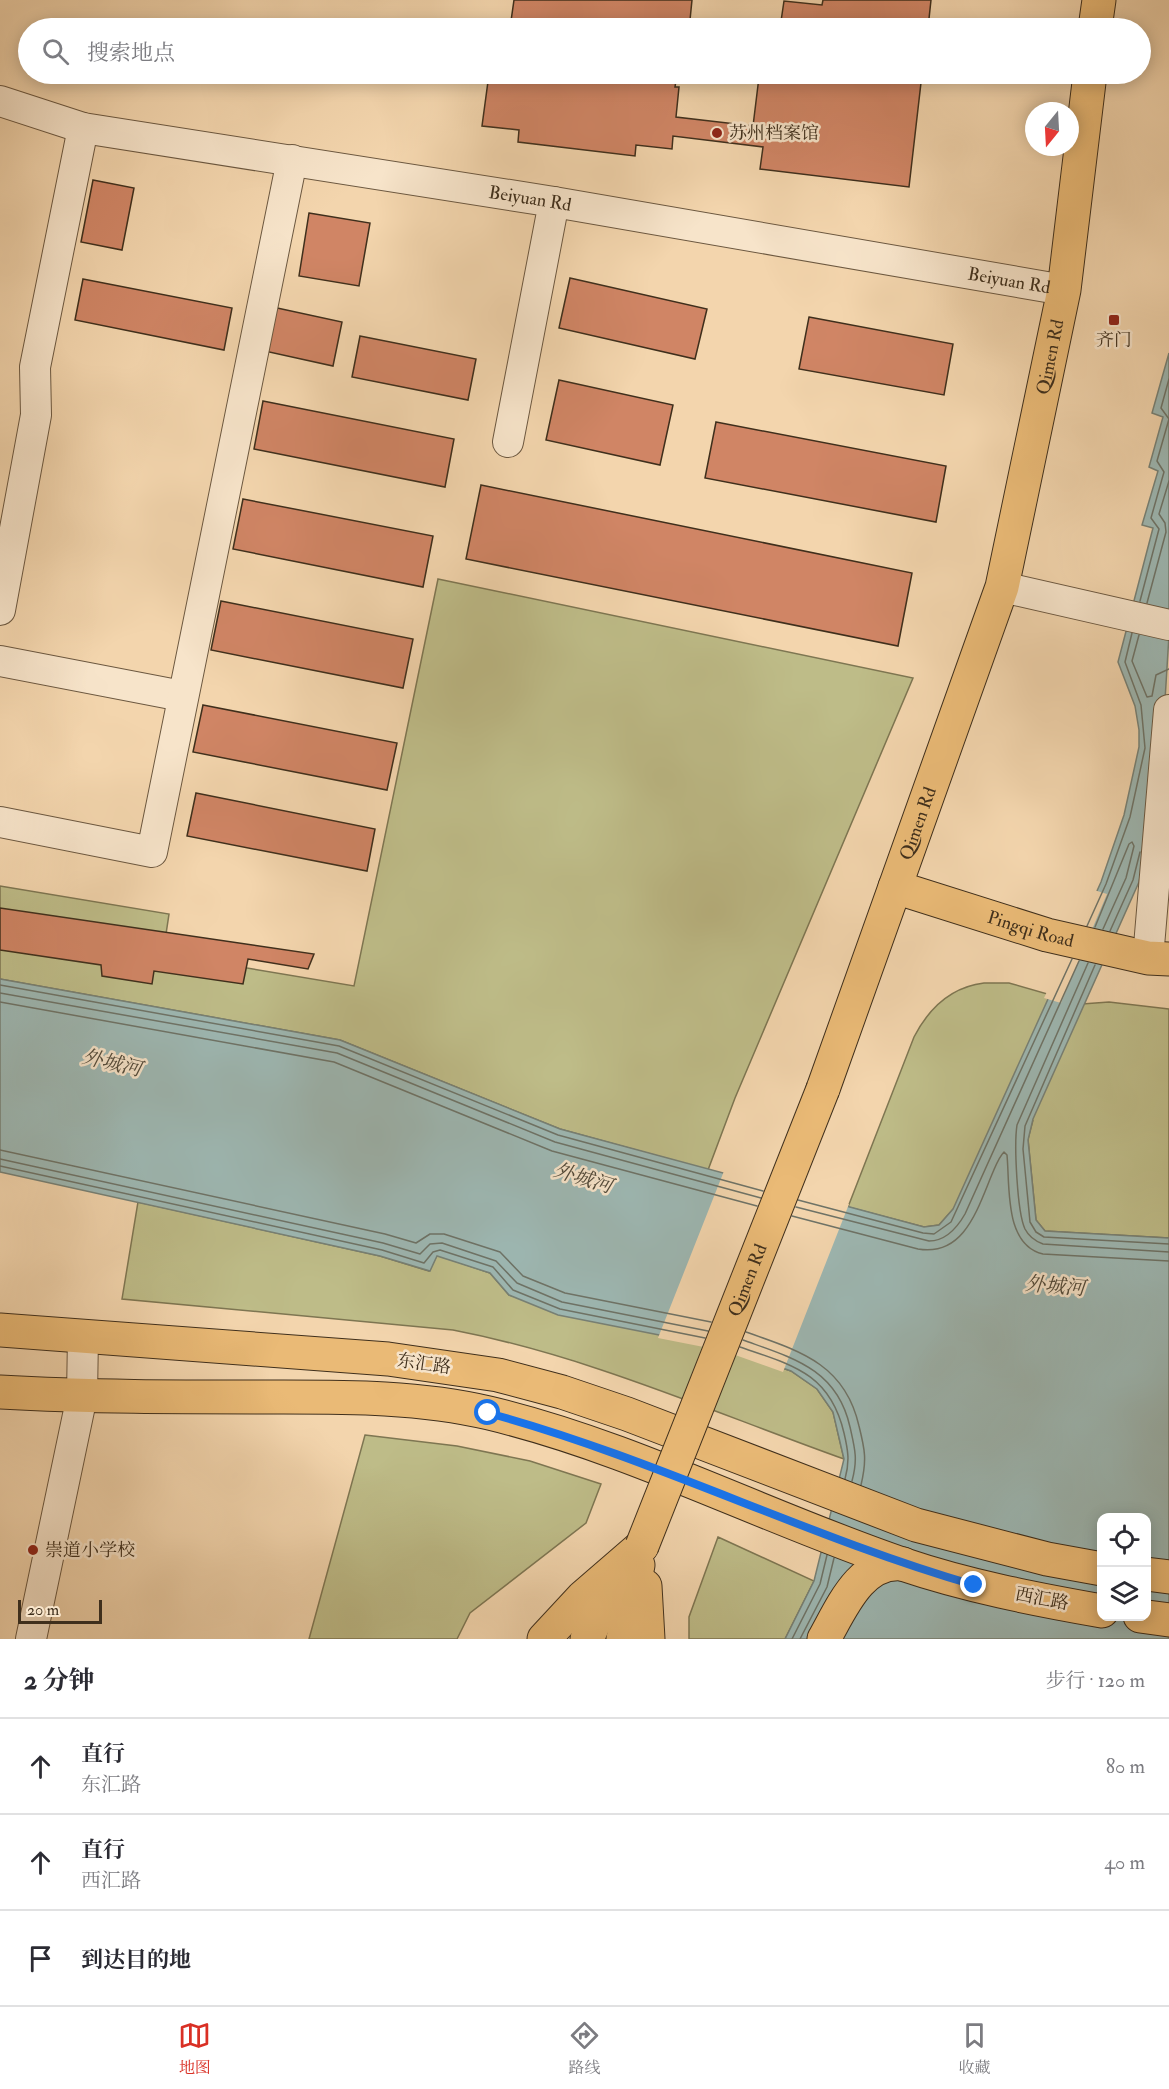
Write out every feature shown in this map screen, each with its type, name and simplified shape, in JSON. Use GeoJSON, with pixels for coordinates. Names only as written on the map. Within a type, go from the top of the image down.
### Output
{"type":"FeatureCollection","features":[{"type":"Feature","properties":{"kind":"main road"},"geometry":{"type":"LineString","coordinates":[[1096,18],[1099,0]]}},
{"type":"Feature","properties":{"kind":"main road","name":"Qimen Rd"},"geometry":{"type":"LineString","coordinates":[[623,1639],[642,1546],[823,1089],[1002,587],[1064,290],[1089,84]]}},
{"type":"Feature","properties":{"kind":"main road","name":"Pingqi Road"},"geometry":{"type":"LineString","coordinates":[[895,887],[1047,935],[1158,959]]}},
{"type":"Feature","properties":{"kind":"main road","name":"东汇路"},"geometry":{"type":"LineString","coordinates":[[0,1330],[388,1359],[498,1375],[562,1392],[828,1490],[916,1525],[1047,1559],[1097,1568]]}},
{"type":"Feature","properties":{"kind":"main road","name":"东汇路"},"geometry":{"type":"LineString","coordinates":[[0,1392],[82,1396],[377,1399],[434,1403],[488,1413],[549,1429],[813,1531]]}},
{"type":"Feature","properties":{"kind":"main road","name":"西汇路"},"geometry":{"type":"LineString","coordinates":[[813,1531],[903,1564],[984,1587],[1097,1610]]}},
{"type":"Feature","properties":{"kind":"main road"},"geometry":{"type":"LineString","coordinates":[[544,1639],[583,1597],[642,1546]]}},
{"type":"Feature","properties":{"kind":"main road"},"geometry":{"type":"LineString","coordinates":[[642,1546],[648,1639]]}},
{"type":"Feature","properties":{"kind":"main road","name":"Qimen Rd"},"geometry":{"type":"LineString","coordinates":[[587,1639],[599,1612],[642,1546]]}},
{"type":"Feature","properties":{"kind":"main road"},"geometry":{"type":"LineString","coordinates":[[824,1639],[852,1591],[861,1581],[882,1567],[903,1564]]}},
{"type":"Feature","properties":{"kind":"main road"},"geometry":{"type":"LineString","coordinates":[[1151,1574],[1169,1576]]}},
{"type":"Feature","properties":{"kind":"main road"},"geometry":{"type":"LineString","coordinates":[[1151,1618],[1169,1620]]}},
{"type":"Feature","properties":{"kind":"street","name":"Beiyuan Rd"},"geometry":{"type":"LineString","coordinates":[[0,101],[83,128],[554,201],[1064,290]]}},
{"type":"Feature","properties":{"kind":"street"},"geometry":{"type":"LineString","coordinates":[[0,610],[36,415],[35,367],[83,128]]}},
{"type":"Feature","properties":{"kind":"street"},"geometry":{"type":"LineString","coordinates":[[0,822],[152,852],[292,160]]}},
{"type":"Feature","properties":{"kind":"street"},"geometry":{"type":"LineString","coordinates":[[508,442],[554,201]]}},
{"type":"Feature","properties":{"kind":"street"},"geometry":{"type":"LineString","coordinates":[[1002,587],[1169,625]]}},
{"type":"Feature","properties":{"kind":"street"},"geometry":{"type":"LineString","coordinates":[[0,661],[182,696]]}},
{"type":"Feature","properties":{"kind":"street"},"geometry":{"type":"LineString","coordinates":[[1158,959],[1169,710]]}},
{"type":"Feature","properties":{"kind":"street"},"geometry":{"type":"LineString","coordinates":[[31,1639],[82,1396],[83,1336]]}},
{"type":"Feature","properties":{"kind":"shaded area"},"geometry":{"type":"Polygon","coordinates":[[[438,579],[913,678],[735,1098],[708,1170],[560,1129],[340,1040],[0,979],[0,886],[169,914],[163,954],[354,986],[438,579]]]}},
{"type":"Feature","properties":{"kind":"shaded area"},"geometry":{"type":"Polygon","coordinates":[[[1009,983],[1082,1004],[1109,1002],[1169,1009],[1169,1238],[1045,1231],[1036,1220],[1028,1139],[1033,1120],[939,1225],[924,1227],[848,1207],[914,1037],[920,1027],[934,1008],[951,994],[972,985],[1009,983]]]}},
{"type":"Feature","properties":{"kind":"shaded area"},"geometry":{"type":"Polygon","coordinates":[[[138,1202],[380,1256],[429,1271],[437,1255],[490,1273],[509,1295],[725,1348],[791,1371],[817,1389],[833,1412],[844,1459],[602,1370],[503,1341],[453,1330],[122,1299],[138,1202]]]}},
{"type":"Feature","properties":{"kind":"shaded area"},"geometry":{"type":"Polygon","coordinates":[[[365,1435],[457,1446],[530,1461],[601,1484],[586,1523],[470,1613],[457,1639],[309,1639],[365,1435]]]}},
{"type":"Feature","properties":{"kind":"shaded area"},"geometry":{"type":"Polygon","coordinates":[[[718,1537],[814,1581],[785,1639],[689,1639],[689,1617],[718,1537]]]}},
{"type":"Feature","properties":{"kind":"water","name":"外城河"},"geometry":{"type":"Polygon","coordinates":[[[1169,353],[1169,635],[1159,798],[1139,882],[1033,1119],[1028,1140],[1036,1220],[1045,1231],[1169,1238],[1169,1639],[785,1639],[814,1581],[844,1459],[833,1412],[817,1389],[791,1371],[725,1348],[558,1315],[509,1295],[490,1273],[437,1256],[430,1271],[380,1256],[0,1172],[0,979],[340,1040],[560,1129],[924,1227],[939,1225],[953,1209],[1101,882],[1124,815],[1139,747],[1139,730],[1135,706],[1118,662],[1153,528],[1142,525],[1158,471],[1149,467],[1163,417],[1152,413],[1169,353]]]}},
{"type":"Feature","properties":{"kind":"pier"},"geometry":{"type":"Polygon","coordinates":[[[1094,890],[1107,894],[1061,1003],[1044,998],[1094,890]]]}},
{"type":"Feature","properties":{"kind":"pier"},"geometry":{"type":"Polygon","coordinates":[[[724,1171],[849,1204],[783,1372],[724,1351],[658,1338],[724,1171]]]}},
{"type":"Feature","properties":{"kind":"building"},"geometry":{"type":"Polygon","coordinates":[[[514,0],[692,0],[690,18],[511,18],[514,0]]]}},
{"type":"Feature","properties":{"kind":"building"},"geometry":{"type":"Polygon","coordinates":[[[823,0],[931,0],[929,18],[781,18],[784,1],[822,5],[823,0]]]}},
{"type":"Feature","properties":{"kind":"building","name":"苏州档案馆"},"geometry":{"type":"Polygon","coordinates":[[[488,84],[675,84],[675,87],[679,87],[676,117],[753,126],[758,84],[921,84],[909,187],[760,169],[763,147],[673,136],[672,149],[636,145],[635,156],[518,142],[519,130],[482,126],[488,84]]]}},
{"type":"Feature","properties":{"kind":"building"},"geometry":{"type":"Polygon","coordinates":[[[93,180],[134,188],[122,250],[81,242],[93,180]]]}},
{"type":"Feature","properties":{"kind":"building"},"geometry":{"type":"Polygon","coordinates":[[[309,213],[370,223],[359,286],[299,276],[309,213]]]}},
{"type":"Feature","properties":{"kind":"building"},"geometry":{"type":"Polygon","coordinates":[[[570,278],[707,309],[695,359],[559,328],[570,278]]]}},
{"type":"Feature","properties":{"kind":"building"},"geometry":{"type":"Polygon","coordinates":[[[83,279],[232,308],[224,350],[75,320],[83,279]]]}},
{"type":"Feature","properties":{"kind":"building"},"geometry":{"type":"Polygon","coordinates":[[[268,306],[342,322],[333,366],[260,350],[268,306]]]}},
{"type":"Feature","properties":{"kind":"building"},"geometry":{"type":"Polygon","coordinates":[[[809,317],[953,344],[944,395],[799,369],[809,317]]]}},
{"type":"Feature","properties":{"kind":"building"},"geometry":{"type":"Polygon","coordinates":[[[360,336],[476,359],[468,400],[352,377],[360,336]]]}},
{"type":"Feature","properties":{"kind":"building"},"geometry":{"type":"Polygon","coordinates":[[[559,380],[673,405],[660,465],[546,440],[559,380]]]}},
{"type":"Feature","properties":{"kind":"building"},"geometry":{"type":"Polygon","coordinates":[[[263,401],[454,439],[445,487],[254,449],[263,401]]]}},
{"type":"Feature","properties":{"kind":"building"},"geometry":{"type":"Polygon","coordinates":[[[716,422],[946,466],[936,522],[705,478],[716,422]]]}},
{"type":"Feature","properties":{"kind":"building"},"geometry":{"type":"Polygon","coordinates":[[[481,485],[912,573],[898,646],[466,559],[481,485]]]}},
{"type":"Feature","properties":{"kind":"building"},"geometry":{"type":"Polygon","coordinates":[[[243,499],[433,536],[423,587],[233,549],[243,499]]]}},
{"type":"Feature","properties":{"kind":"building"},"geometry":{"type":"Polygon","coordinates":[[[221,601],[413,639],[403,688],[211,650],[221,601]]]}},
{"type":"Feature","properties":{"kind":"building"},"geometry":{"type":"Polygon","coordinates":[[[203,705],[397,743],[387,790],[193,752],[203,705]]]}},
{"type":"Feature","properties":{"kind":"building"},"geometry":{"type":"Polygon","coordinates":[[[196,793],[375,829],[367,871],[187,836],[196,793]]]}},
{"type":"Feature","properties":{"kind":"building"},"geometry":{"type":"Polygon","coordinates":[[[0,908],[314,954],[308,969],[248,959],[243,984],[154,971],[152,984],[102,976],[101,965],[0,950],[0,908]]]}},
{"type":"Feature","properties":{"kind":"place","name":"苏州档案馆"},"geometry":{"type":"Point","coordinates":[717,133]}},
{"type":"Feature","properties":{"kind":"place","name":"齐门"},"geometry":{"type":"Point","coordinates":[1114,320]}},
{"type":"Feature","properties":{"kind":"place","name":"崇道小学校"},"geometry":{"type":"Point","coordinates":[33,1550]}},
{"type":"Feature","properties":{"kind":"route"},"geometry":{"type":"LineString","coordinates":[[488,1413],[549,1429],[813,1531],[903,1564],[974,1585]]}}]}
